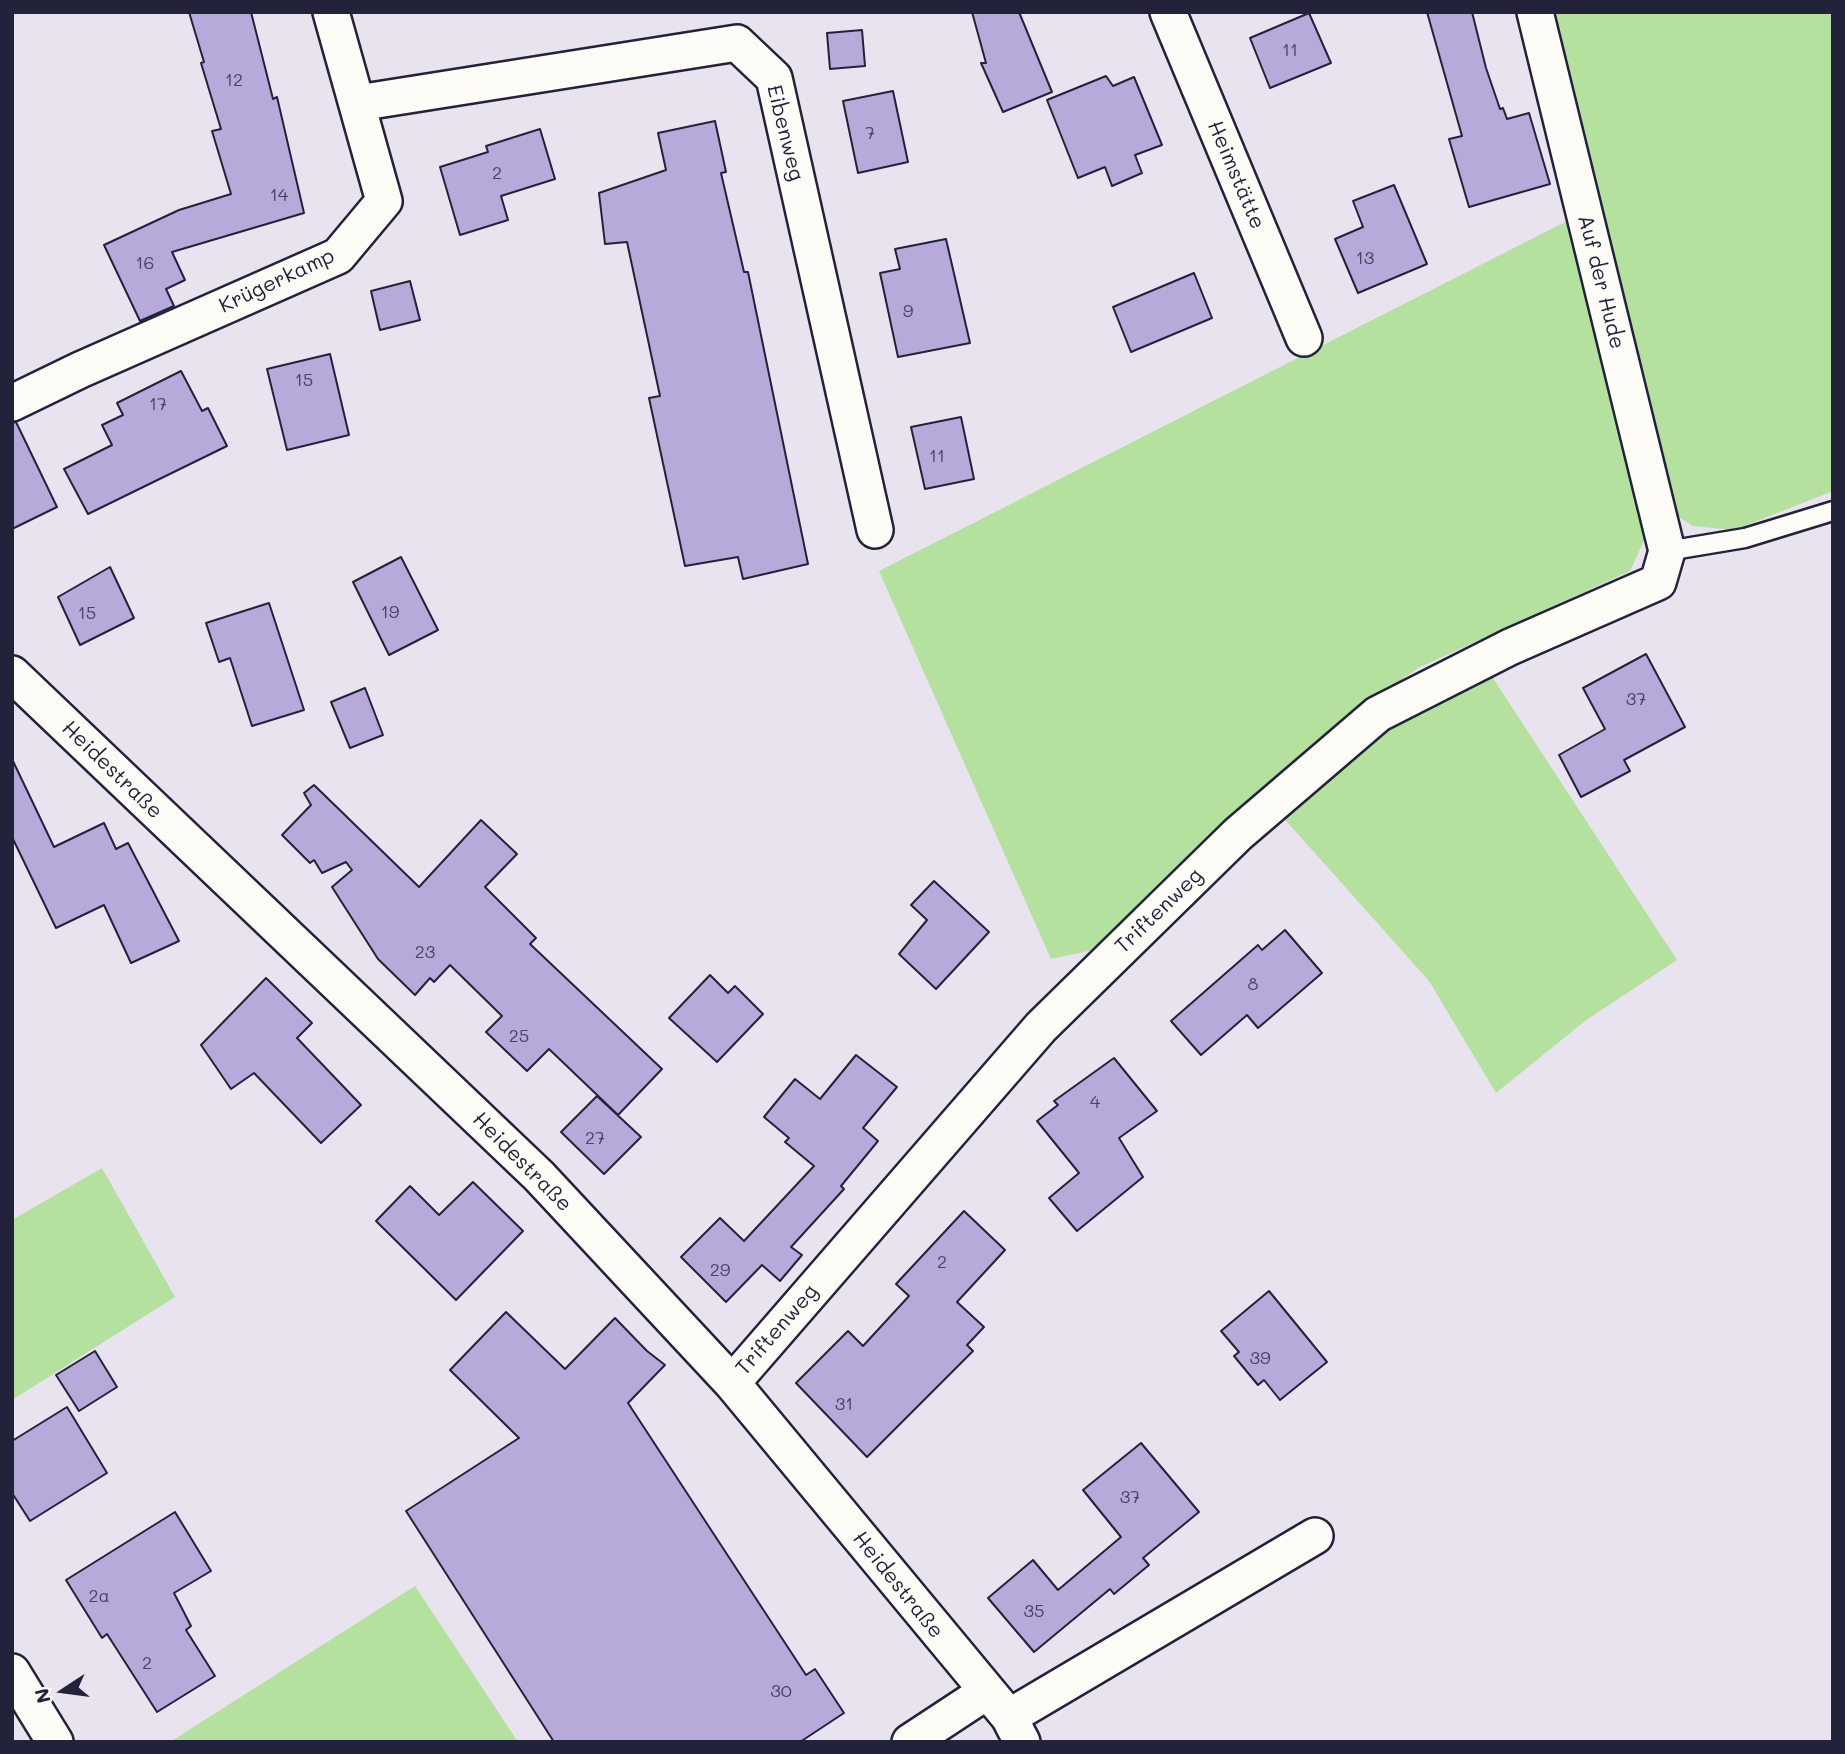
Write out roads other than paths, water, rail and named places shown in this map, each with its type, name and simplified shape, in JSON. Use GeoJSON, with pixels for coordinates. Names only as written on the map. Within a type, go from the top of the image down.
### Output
{"type":"FeatureCollection","features":[{"type":"Feature","properties":{"kind":"street","name":"Krügerkamp"},"geometry":{"type":"LineString","coordinates":[[12,404],[80,370],[338,256],[384,201],[331,12]]}},
{"type":"Feature","properties":{"kind":"street","name":"Heimstätte"},"geometry":{"type":"LineString","coordinates":[[1168,12],[1304,338]]}},
{"type":"Feature","properties":{"kind":"street","name":"Auf der Hude"},"geometry":{"type":"LineString","coordinates":[[1535,12],[1667,551]]}},
{"type":"Feature","properties":{"kind":"street","name":"Eibenweg"},"geometry":{"type":"LineString","coordinates":[[358,103],[737,43],[774,78],[875,530]]}},
{"type":"Feature","properties":{"kind":"street","name":"Triftenweg"},"geometry":{"type":"LineString","coordinates":[[732,1383],[1041,1027],[1238,834],[1378,713],[1510,646],[1658,582],[1667,551]]}},
{"type":"Feature","properties":{"kind":"street","name":"Heidestraße"},"geometry":{"type":"LineString","coordinates":[[12,674],[539,1176],[732,1383],[1006,1717]]}},
{"type":"Feature","properties":{"kind":"street"},"geometry":{"type":"LineString","coordinates":[[910,1742],[1006,1717],[1315,1536]]}},
{"type":"Feature","properties":{"kind":"street"},"geometry":{"type":"LineString","coordinates":[[12,1672],[55,1742]]}},
{"type":"Feature","properties":{"kind":"lane"},"geometry":{"type":"LineString","coordinates":[[1667,551],[1745,538],[1833,511]]}}]}
